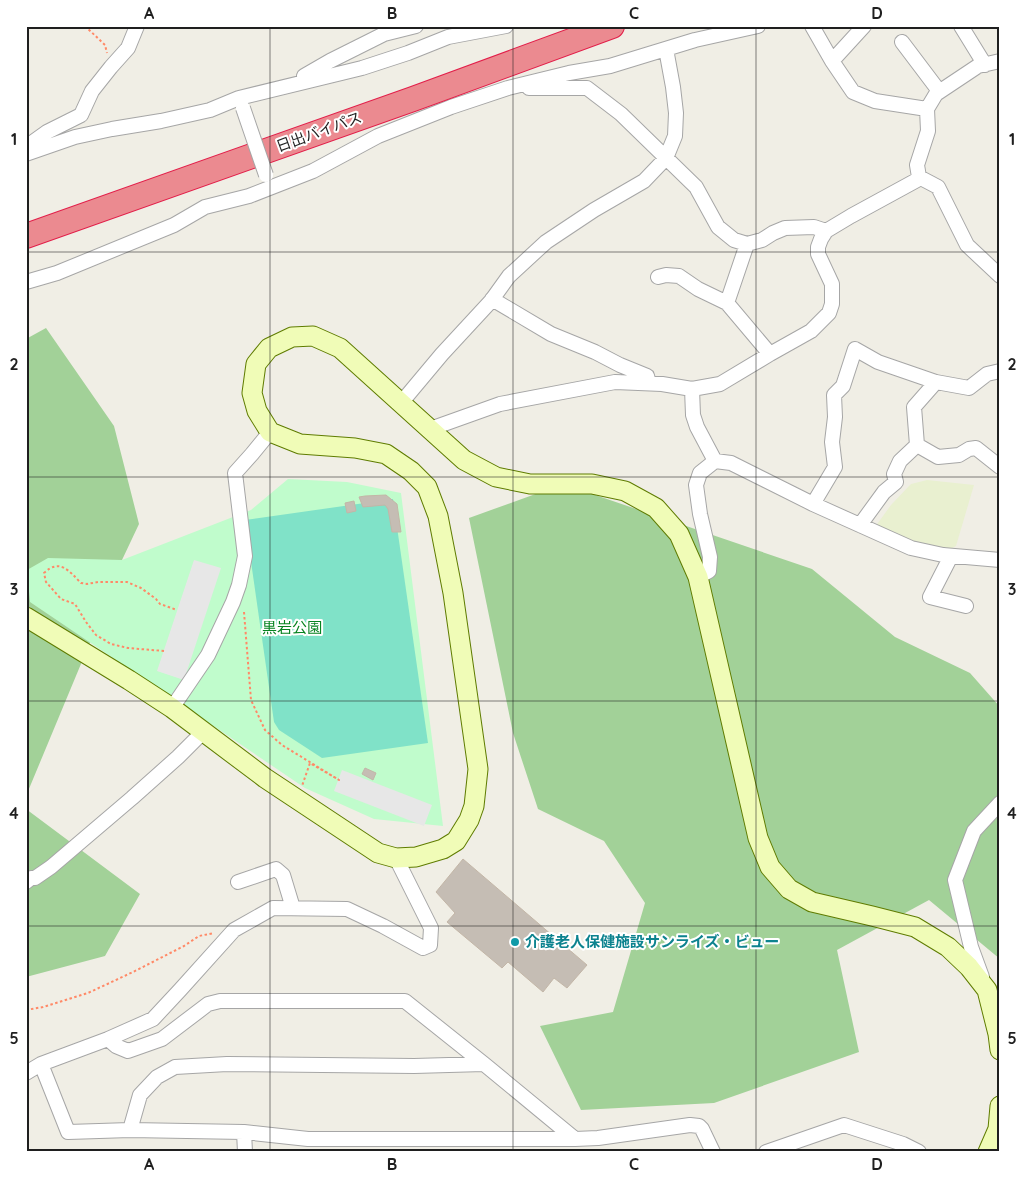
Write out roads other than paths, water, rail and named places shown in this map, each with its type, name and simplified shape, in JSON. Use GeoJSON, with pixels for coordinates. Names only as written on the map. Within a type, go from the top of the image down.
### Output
{"type":"FeatureCollection","features":[{"type":"Feature","properties":{"kind":"highway","name":"日出バイパス"},"geometry":{"type":"LineString","coordinates":[[26,236],[385,109],[612,26]]}},
{"type":"Feature","properties":{"kind":"street"},"geometry":{"type":"LineString","coordinates":[[26,147],[47,132],[81,115],[92,91],[128,48],[137,26]]}},
{"type":"Feature","properties":{"kind":"street"},"geometry":{"type":"LineString","coordinates":[[288,85],[384,34],[416,26]]}},
{"type":"Feature","properties":{"kind":"street"},"geometry":{"type":"LineString","coordinates":[[26,154],[75,137],[161,121],[241,103],[288,85],[362,68],[448,37],[506,26]]}},
{"type":"Feature","properties":{"kind":"street"},"geometry":{"type":"LineString","coordinates":[[693,26],[695,40]]}},
{"type":"Feature","properties":{"kind":"street"},"geometry":{"type":"LineString","coordinates":[[26,282],[57,273],[165,229],[205,207],[249,196],[268,181],[313,171],[378,136],[451,106],[508,88],[568,73],[610,66],[695,40],[758,26]]}},
{"type":"Feature","properties":{"kind":"street"},"geometry":{"type":"LineString","coordinates":[[812,26],[853,92],[875,101],[927,109]]}},
{"type":"Feature","properties":{"kind":"street"},"geometry":{"type":"LineString","coordinates":[[832,61],[864,26]]}},
{"type":"Feature","properties":{"kind":"street"},"geometry":{"type":"LineString","coordinates":[[961,26],[985,64]]}},
{"type":"Feature","properties":{"kind":"street"},"geometry":{"type":"LineString","coordinates":[[902,42],[940,92]]}},
{"type":"Feature","properties":{"kind":"street"},"geometry":{"type":"LineString","coordinates":[[401,403],[492,299],[509,276],[546,242],[594,210],[644,181],[666,158],[675,136],[676,113],[666,49]]}},
{"type":"Feature","properties":{"kind":"street"},"geometry":{"type":"LineString","coordinates":[[430,429],[500,404],[615,382],[662,384],[692,389],[720,384],[811,332],[828,313],[832,304],[832,284],[818,254],[820,239],[826,231],[917,180],[919,176],[917,165],[928,131],[927,109],[936,94],[978,66],[1000,61]]}},
{"type":"Feature","properties":{"kind":"street"},"geometry":{"type":"LineString","coordinates":[[508,88],[587,88],[620,114],[696,187],[718,227],[734,240],[747,244],[762,240],[785,228],[814,227],[826,231]]}},
{"type":"Feature","properties":{"kind":"street"},"geometry":{"type":"LineString","coordinates":[[241,103],[268,181]]}},
{"type":"Feature","properties":{"kind":"street"},"geometry":{"type":"LineString","coordinates":[[919,176],[938,187],[967,245],[1000,276]]}},
{"type":"Feature","properties":{"kind":"street"},"geometry":{"type":"LineString","coordinates":[[727,303],[747,244]]}},
{"type":"Feature","properties":{"kind":"street"},"geometry":{"type":"LineString","coordinates":[[658,277],[666,275],[679,276],[698,289],[727,303],[770,354]]}},
{"type":"Feature","properties":{"kind":"street"},"geometry":{"type":"LineString","coordinates":[[492,299],[551,334],[647,376],[649,383]]}},
{"type":"Feature","properties":{"kind":"street"},"geometry":{"type":"LineString","coordinates":[[26,617],[172,708],[265,778],[378,853],[396,858],[416,857],[443,849],[456,841],[470,820],[474,806],[478,769],[453,593],[438,516],[427,487],[411,471],[386,454],[355,448],[300,444],[270,432],[257,411],[252,393],[256,364],[269,348],[292,337],[313,336],[340,348],[464,460],[496,477],[530,484],[592,484],[625,491],[656,508],[679,534],[698,577],[758,838],[770,867],[789,889],[812,902],[914,927],[948,946],[969,967],[986,990]]}},
{"type":"Feature","properties":{"kind":"street"},"geometry":{"type":"LineString","coordinates":[[813,504],[835,467],[832,442],[835,417],[834,395],[842,386],[856,349],[878,362],[936,382],[969,388],[987,374],[1000,371]]}},
{"type":"Feature","properties":{"kind":"street"},"geometry":{"type":"LineString","coordinates":[[917,445],[914,407],[936,382]]}},
{"type":"Feature","properties":{"kind":"street"},"geometry":{"type":"LineString","coordinates":[[692,389],[694,415],[714,461]]}},
{"type":"Feature","properties":{"kind":"street"},"geometry":{"type":"LineString","coordinates":[[172,708],[208,655],[233,602],[239,585],[245,556],[235,473],[270,432]]}},
{"type":"Feature","properties":{"kind":"street"},"geometry":{"type":"LineString","coordinates":[[917,445],[938,457],[959,455],[969,449],[976,448],[1000,467]]}},
{"type":"Feature","properties":{"kind":"street"},"geometry":{"type":"LineString","coordinates":[[860,525],[884,492],[896,482],[894,474],[900,461],[917,445]]}},
{"type":"Feature","properties":{"kind":"street"},"geometry":{"type":"LineString","coordinates":[[698,577],[709,571],[710,557],[700,514],[696,485],[700,472],[714,461],[731,463],[813,504],[911,548],[943,555],[1000,560]]}},
{"type":"Feature","properties":{"kind":"street"},"geometry":{"type":"LineString","coordinates":[[951,556],[930,597],[966,606]]}},
{"type":"Feature","properties":{"kind":"street"},"geometry":{"type":"LineString","coordinates":[[26,882],[51,867],[132,798],[204,732]]}},
{"type":"Feature","properties":{"kind":"street"},"geometry":{"type":"LineString","coordinates":[[1000,802],[974,831],[955,880],[971,947],[986,990],[998,1034],[1000,1050]]}},
{"type":"Feature","properties":{"kind":"street"},"geometry":{"type":"LineString","coordinates":[[26,1073],[41,1064],[108,1039],[153,1019],[234,930],[273,908],[347,909],[423,948],[430,944],[431,928],[396,858]]}},
{"type":"Feature","properties":{"kind":"street"},"geometry":{"type":"LineString","coordinates":[[238,882],[276,870],[283,875],[292,908]]}},
{"type":"Feature","properties":{"kind":"street"},"geometry":{"type":"LineString","coordinates":[[108,1039],[116,1046],[128,1051],[162,1039],[208,1004],[220,1001],[405,1001],[575,1139]]}},
{"type":"Feature","properties":{"kind":"street"},"geometry":{"type":"LineString","coordinates":[[41,1064],[68,1132],[130,1130],[244,1132],[308,1139],[575,1139],[598,1138],[690,1125],[699,1126],[702,1129],[713,1152]]}},
{"type":"Feature","properties":{"kind":"street"},"geometry":{"type":"LineString","coordinates":[[130,1130],[140,1095],[158,1077],[175,1067],[226,1064],[414,1066],[484,1064]]}},
{"type":"Feature","properties":{"kind":"street"},"geometry":{"type":"LineString","coordinates":[[988,1152],[998,1129],[1000,1106]]}},
{"type":"Feature","properties":{"kind":"street"},"geometry":{"type":"LineString","coordinates":[[766,1152],[844,1125],[902,1144],[919,1152]]}},
{"type":"Feature","properties":{"kind":"street"},"geometry":{"type":"LineString","coordinates":[[244,1132],[245,1152]]}},
{"type":"Feature","properties":{"kind":"place","name":"介護老人保健施設サンライズ・ビュー"},"geometry":{"type":"Point","coordinates":[515,942]}},
{"type":"Feature","properties":{"kind":"park label","name":"黒岩公園"},"geometry":{"type":"Point","coordinates":[292,628]}}]}
